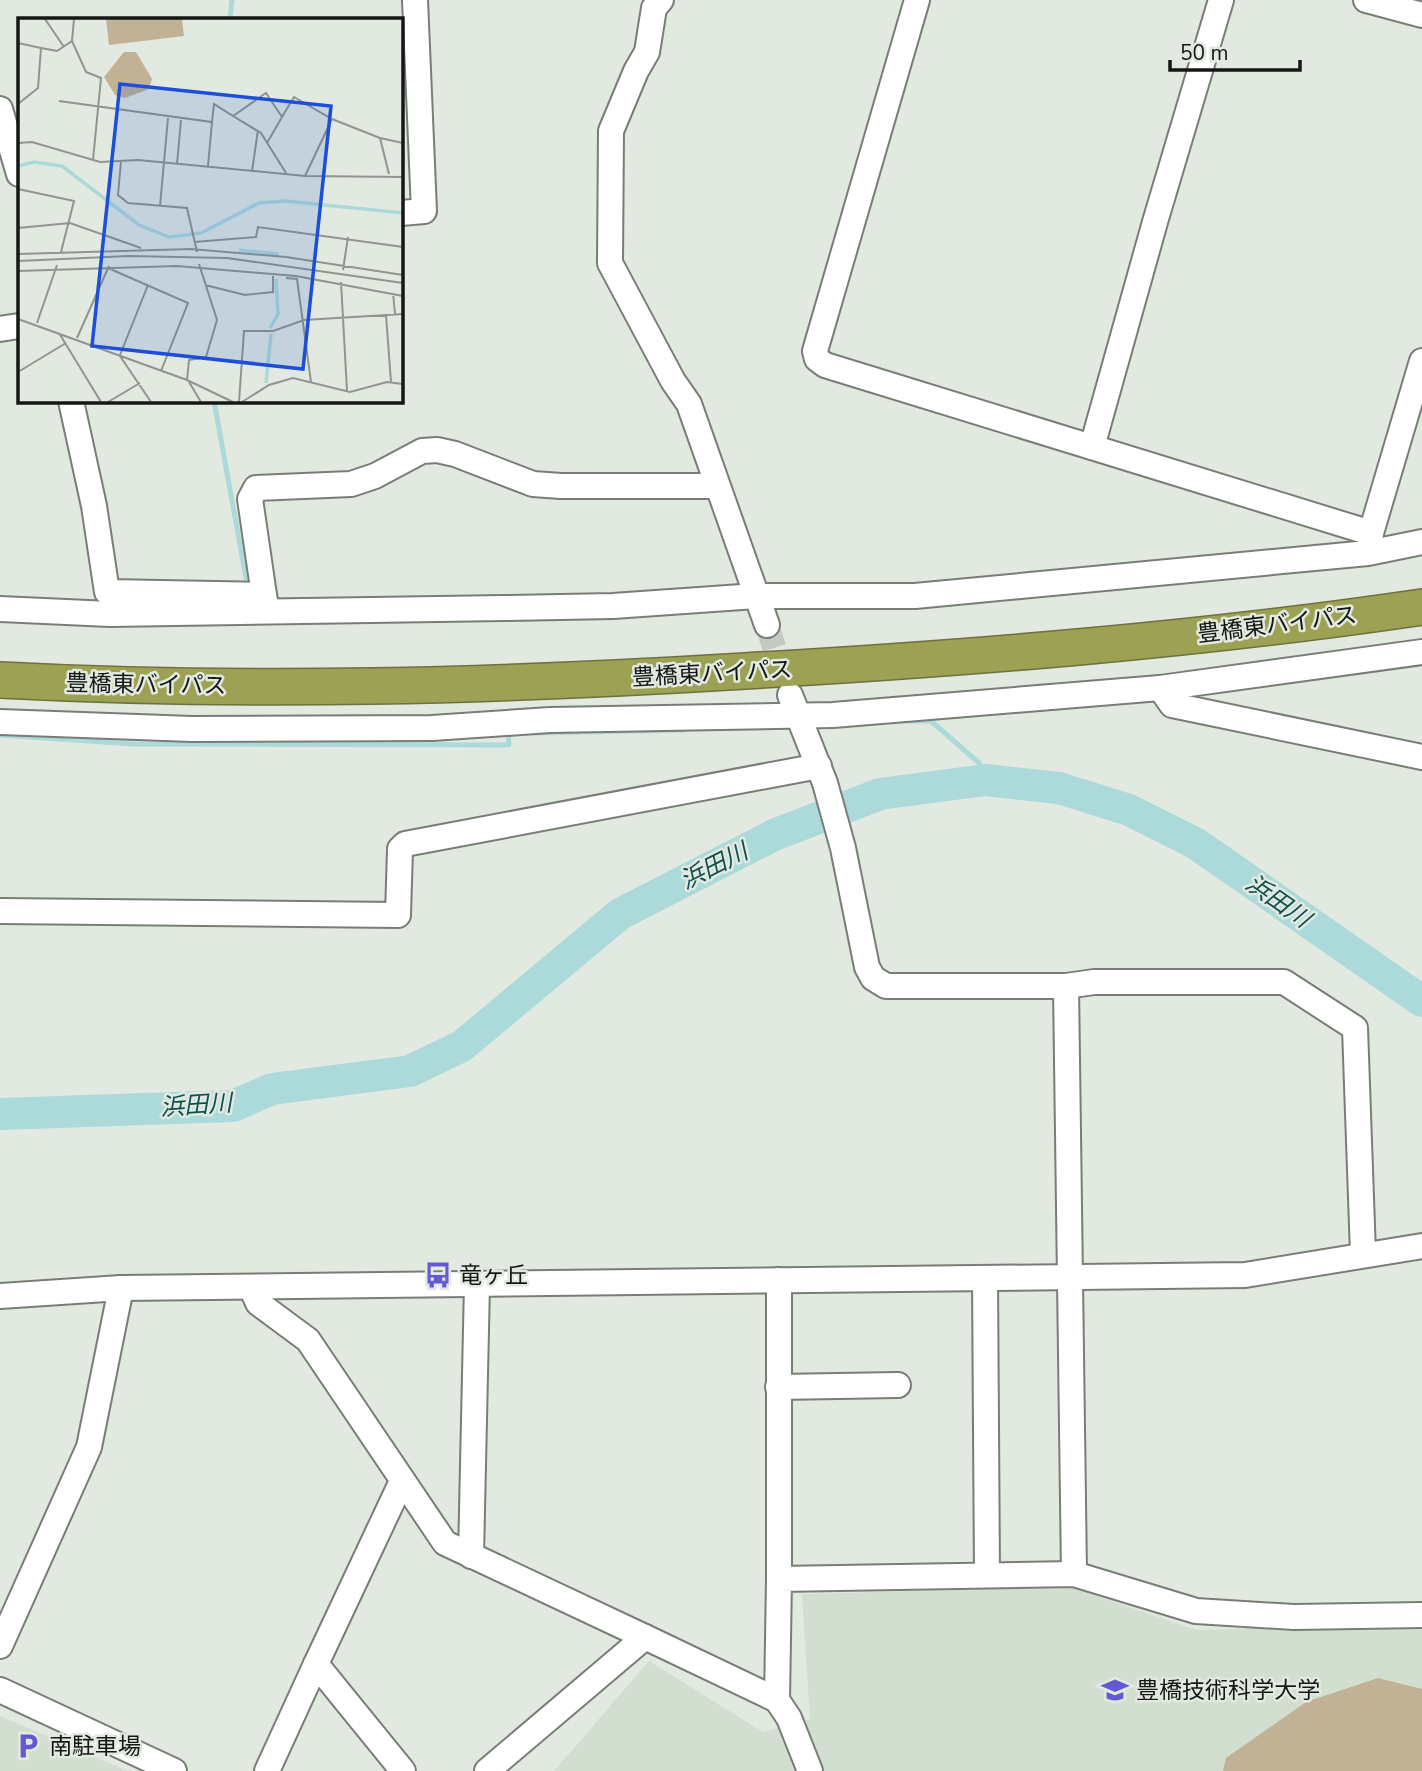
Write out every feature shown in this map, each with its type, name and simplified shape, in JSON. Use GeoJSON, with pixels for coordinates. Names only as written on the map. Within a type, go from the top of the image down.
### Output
{"type":"FeatureCollection","features":[{"type":"Feature","properties":{"kind":"highway","name":"豊橋東バイパス"},"geometry":{"type":"LineString","coordinates":[[0,680],[307,687],[585,680],[901,662],[1242,630],[1422,607]]}},
{"type":"Feature","properties":{"kind":"street"},"geometry":{"type":"LineString","coordinates":[[402,213],[424,211],[415,0]]}},
{"type":"Feature","properties":{"kind":"street"},"geometry":{"type":"LineString","coordinates":[[661,0],[654,8],[647,52],[636,71],[611,131],[610,262],[673,381],[689,404],[768,625]]}},
{"type":"Feature","properties":{"kind":"street"},"geometry":{"type":"LineString","coordinates":[[917,0],[815,351],[817,359],[825,365],[1092,447],[1369,543]]}},
{"type":"Feature","properties":{"kind":"street"},"geometry":{"type":"LineString","coordinates":[[1092,447],[1221,0]]}},
{"type":"Feature","properties":{"kind":"street"},"geometry":{"type":"LineString","coordinates":[[1366,0],[1422,15]]}},
{"type":"Feature","properties":{"kind":"street"},"geometry":{"type":"LineString","coordinates":[[0,109],[18,171]]}},
{"type":"Feature","properties":{"kind":"street"},"geometry":{"type":"LineString","coordinates":[[0,330],[18,326]]}},
{"type":"Feature","properties":{"kind":"street"},"geometry":{"type":"LineString","coordinates":[[1369,543],[1422,361]]}},
{"type":"Feature","properties":{"kind":"street"},"geometry":{"type":"LineString","coordinates":[[71,402],[99,533],[107,592],[266,603],[613,606],[756,596],[915,596],[1369,543],[1422,542]]}},
{"type":"Feature","properties":{"kind":"street"},"geometry":{"type":"LineString","coordinates":[[266,603],[250,499],[256,488],[351,484],[375,476],[422,451],[437,450],[455,454],[533,484],[717,486]]}},
{"type":"Feature","properties":{"kind":"street"},"geometry":{"type":"LineString","coordinates":[[0,609],[110,614],[266,603]]}},
{"type":"Feature","properties":{"kind":"street"},"geometry":{"type":"LineString","coordinates":[[0,722],[192,729],[432,729],[794,705],[833,715],[1160,688],[1422,652]]}},
{"type":"Feature","properties":{"kind":"street"},"geometry":{"type":"LineString","coordinates":[[1160,688],[1172,705],[1422,757]]}},
{"type":"Feature","properties":{"kind":"street"},"geometry":{"type":"LineString","coordinates":[[794,705],[822,775],[844,848],[867,967],[873,978],[886,986],[1284,982],[1355,1028],[1363,1254]]}},
{"type":"Feature","properties":{"kind":"street"},"geometry":{"type":"LineString","coordinates":[[0,911],[398,915],[400,849],[405,844],[822,775]]}},
{"type":"Feature","properties":{"kind":"street"},"geometry":{"type":"LineString","coordinates":[[1066,986],[1074,1574]]}},
{"type":"Feature","properties":{"kind":"street"},"geometry":{"type":"LineString","coordinates":[[0,1296],[121,1288],[1245,1275],[1363,1254],[1422,1247]]}},
{"type":"Feature","properties":{"kind":"street"},"geometry":{"type":"LineString","coordinates":[[985,1278],[987,1575]]}},
{"type":"Feature","properties":{"kind":"street"},"geometry":{"type":"LineString","coordinates":[[777,1700],[779,1280]]}},
{"type":"Feature","properties":{"kind":"street"},"geometry":{"type":"LineString","coordinates":[[471,1556],[477,1284]]}},
{"type":"Feature","properties":{"kind":"street"},"geometry":{"type":"LineString","coordinates":[[251,1287],[258,1303],[308,1340],[445,1543],[777,1700],[789,1718],[810,1771]]}},
{"type":"Feature","properties":{"kind":"street"},"geometry":{"type":"LineString","coordinates":[[0,1646],[89,1447],[121,1288]]}},
{"type":"Feature","properties":{"kind":"street"},"geometry":{"type":"LineString","coordinates":[[778,1387],[898,1385]]}},
{"type":"Feature","properties":{"kind":"street"},"geometry":{"type":"LineString","coordinates":[[267,1771],[401,1481]]}},
{"type":"Feature","properties":{"kind":"street"},"geometry":{"type":"LineString","coordinates":[[779,1579],[1074,1574],[1196,1611],[1294,1617],[1422,1615]]}},
{"type":"Feature","properties":{"kind":"street"},"geometry":{"type":"LineString","coordinates":[[487,1771],[645,1636]]}},
{"type":"Feature","properties":{"kind":"street"},"geometry":{"type":"LineString","coordinates":[[316,1664],[403,1771]]}},
{"type":"Feature","properties":{"kind":"street"},"geometry":{"type":"LineString","coordinates":[[0,1690],[174,1771]]}},
{"type":"Feature","properties":{"kind":"shaded area","name":"豊橋技術科学大学"},"geometry":{"type":"Polygon","coordinates":[[[1069,1587],[1197,1630],[1422,1624],[1422,1771],[554,1771],[649,1661],[763,1732],[810,1719],[802,1594],[1069,1587]]]}},
{"type":"Feature","properties":{"kind":"shaded area"},"geometry":{"type":"Polygon","coordinates":[[[1378,1678],[1422,1689],[1422,1771],[1223,1771],[1226,1758],[1306,1702],[1378,1678]]]}},
{"type":"Feature","properties":{"kind":"shaded area","name":"南駐車場"},"geometry":{"type":"Polygon","coordinates":[[[0,1716],[128,1771],[0,1771],[0,1716]]]}},
{"type":"Feature","properties":{"kind":"waterway"},"geometry":{"type":"LineString","coordinates":[[230,18],[232,0]]}},
{"type":"Feature","properties":{"kind":"waterway"},"geometry":{"type":"LineString","coordinates":[[214,402],[246,578]]}},
{"type":"Feature","properties":{"kind":"waterway"},"geometry":{"type":"LineString","coordinates":[[901,721],[931,721],[979,763],[985,780]]}},
{"type":"Feature","properties":{"kind":"waterway"},"geometry":{"type":"LineString","coordinates":[[533,733],[684,730]]}},
{"type":"Feature","properties":{"kind":"waterway"},"geometry":{"type":"LineString","coordinates":[[0,735],[133,744],[509,745],[508,734],[512,734]]}},
{"type":"Feature","properties":{"kind":"waterway","name":"浜田川"},"geometry":{"type":"LineString","coordinates":[[0,1114],[233,1106],[272,1089],[410,1071],[462,1046],[620,914],[774,835],[880,794],[985,780],[1059,788],[1129,810],[1195,843],[1422,1001]]}},
{"type":"Feature","properties":{"kind":"tunnel"},"geometry":{"type":"LineString","coordinates":[[767,625],[786,684]]}},
{"type":"Feature","properties":{"kind":"place","name":"竜ヶ丘"},"geometry":{"type":"Point","coordinates":[438,1275]}},
{"type":"Feature","properties":{"kind":"place","name":"豊橋技術科学大学"},"geometry":{"type":"Point","coordinates":[1115,1690]}},
{"type":"Feature","properties":{"kind":"place","name":"南駐車場"},"geometry":{"type":"Point","coordinates":[28,1746]}}]}
